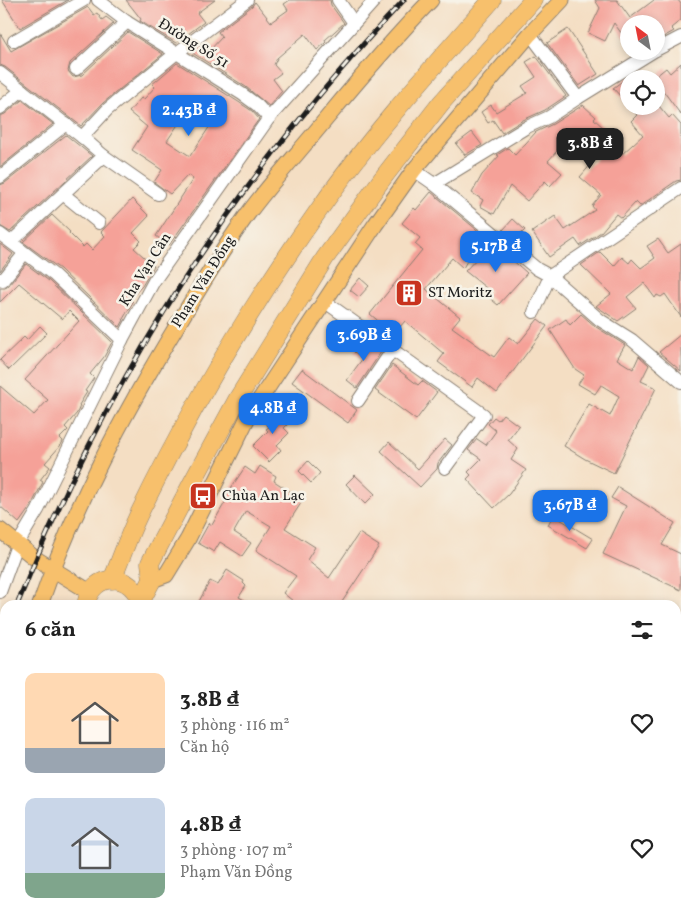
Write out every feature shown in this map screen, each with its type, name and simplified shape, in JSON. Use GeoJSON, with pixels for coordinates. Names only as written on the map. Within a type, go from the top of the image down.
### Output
{"type":"FeatureCollection","features":[{"type":"Feature","properties":{"kind":"highway"},"geometry":{"type":"LineString","coordinates":[[112,580],[137,518],[197,404],[288,254],[381,128],[492,0]]}},
{"type":"Feature","properties":{"kind":"highway"},"geometry":{"type":"LineString","coordinates":[[142,600],[152,580],[150,563],[192,483],[238,398],[325,258],[382,179],[441,103],[534,0]]}},
{"type":"Feature","properties":{"kind":"highway"},"geometry":{"type":"LineString","coordinates":[[88,598],[101,581],[112,580],[129,584],[136,592],[139,600]]}},
{"type":"Feature","properties":{"kind":"main road","name":"Phạm Văn Đồng"},"geometry":{"type":"LineString","coordinates":[[42,600],[52,569],[105,453],[140,386],[247,215],[362,76],[431,0]]}},
{"type":"Feature","properties":{"kind":"main road"},"geometry":{"type":"LineString","coordinates":[[152,580],[166,575],[188,539],[247,419],[375,225],[414,170],[530,34],[562,0]]}},
{"type":"Feature","properties":{"kind":"main road"},"geometry":{"type":"LineString","coordinates":[[0,530],[88,598]]}},
{"type":"Feature","properties":{"kind":"street"},"geometry":{"type":"LineString","coordinates":[[14,41],[84,0]]}},
{"type":"Feature","properties":{"kind":"street","name":"Đường Số 51"},"geometry":{"type":"LineString","coordinates":[[98,0],[127,22],[176,54],[242,94],[257,105],[269,118]]}},
{"type":"Feature","properties":{"kind":"street"},"geometry":{"type":"LineString","coordinates":[[82,137],[108,109],[247,0]]}},
{"type":"Feature","properties":{"kind":"street"},"geometry":{"type":"LineString","coordinates":[[338,0],[354,23]]}},
{"type":"Feature","properties":{"kind":"street","name":"Kha Vạn Cân"},"geometry":{"type":"LineString","coordinates":[[0,592],[17,544],[38,510],[122,340],[154,281],[269,118],[375,0]]}},
{"type":"Feature","properties":{"kind":"street"},"geometry":{"type":"LineString","coordinates":[[76,68],[127,22]]}},
{"type":"Feature","properties":{"kind":"street"},"geometry":{"type":"LineString","coordinates":[[530,34],[578,98]]}},
{"type":"Feature","properties":{"kind":"street"},"geometry":{"type":"LineString","coordinates":[[665,46],[681,37]]}},
{"type":"Feature","properties":{"kind":"street"},"geometry":{"type":"LineString","coordinates":[[434,184],[527,127],[549,117],[640,60]]}},
{"type":"Feature","properties":{"kind":"street"},"geometry":{"type":"LineString","coordinates":[[0,73],[104,156],[158,194]]}},
{"type":"Feature","properties":{"kind":"street"},"geometry":{"type":"LineString","coordinates":[[0,108],[22,90]]}},
{"type":"Feature","properties":{"kind":"street"},"geometry":{"type":"LineString","coordinates":[[0,176],[66,124]]}},
{"type":"Feature","properties":{"kind":"street"},"geometry":{"type":"LineString","coordinates":[[11,242],[104,156]]}},
{"type":"Feature","properties":{"kind":"street"},"geometry":{"type":"LineString","coordinates":[[414,170],[434,184],[536,269],[550,276],[600,320],[632,340],[681,382]]}},
{"type":"Feature","properties":{"kind":"street"},"geometry":{"type":"LineString","coordinates":[[534,312],[550,276],[681,188]]}},
{"type":"Feature","properties":{"kind":"street"},"geometry":{"type":"LineString","coordinates":[[63,194],[99,223]]}},
{"type":"Feature","properties":{"kind":"street"},"geometry":{"type":"LineString","coordinates":[[0,234],[54,275],[122,340]]}},
{"type":"Feature","properties":{"kind":"street"},"geometry":{"type":"LineString","coordinates":[[0,279],[3,280],[24,254]]}},
{"type":"Feature","properties":{"kind":"street"},"geometry":{"type":"LineString","coordinates":[[324,301],[484,415],[444,468]]}},
{"type":"Feature","properties":{"kind":"street"},"geometry":{"type":"LineString","coordinates":[[358,401],[393,349]]}},
{"type":"Feature","properties":{"kind":"building"},"geometry":{"type":"Polygon","coordinates":[[[2,0],[68,0],[20,28],[2,0]]]}},
{"type":"Feature","properties":{"kind":"building"},"geometry":{"type":"Polygon","coordinates":[[[126,0],[215,0],[197,13],[204,22],[176,43],[140,21],[141,19],[126,0]]]}},
{"type":"Feature","properties":{"kind":"building"},"geometry":{"type":"Polygon","coordinates":[[[290,0],[330,0],[331,5],[344,23],[317,50],[305,34],[277,58],[274,65],[281,73],[273,79],[282,91],[269,106],[246,87],[191,52],[202,44],[209,51],[222,37],[218,32],[255,2],[271,22],[288,10],[284,4],[290,0]]]}},
{"type":"Feature","properties":{"kind":"building"},"geometry":{"type":"Polygon","coordinates":[[[595,0],[617,0],[628,15],[620,15],[620,31],[614,23],[605,41],[588,33],[600,8],[595,0]]]}},
{"type":"Feature","properties":{"kind":"building"},"geometry":{"type":"Polygon","coordinates":[[[654,0],[678,0],[681,4],[681,20],[671,28],[674,31],[665,36],[665,15],[634,15],[654,0]]]}},
{"type":"Feature","properties":{"kind":"building"},"geometry":{"type":"Polygon","coordinates":[[[88,7],[94,15],[97,13],[102,20],[106,17],[114,23],[70,63],[68,71],[73,77],[82,75],[128,32],[163,54],[103,103],[81,126],[0,65],[0,33],[11,51],[88,7]]]}},
{"type":"Feature","properties":{"kind":"building"},"geometry":{"type":"Polygon","coordinates":[[[568,29],[598,74],[579,86],[547,43],[568,29]]]}},
{"type":"Feature","properties":{"kind":"building"},"geometry":{"type":"Polygon","coordinates":[[[536,56],[566,96],[545,110],[523,120],[502,133],[493,120],[488,123],[481,112],[491,105],[496,112],[527,93],[522,86],[536,77],[526,62],[536,56]]]}},
{"type":"Feature","properties":{"kind":"building"},"geometry":{"type":"Polygon","coordinates":[[[177,63],[252,111],[259,119],[169,245],[156,236],[193,179],[188,175],[170,194],[154,182],[162,170],[132,150],[147,127],[129,112],[141,98],[144,99],[155,87],[152,84],[177,63]],[[187,111],[167,141],[190,156],[210,126],[187,111]]]}},
{"type":"Feature","properties":{"kind":"building"},"geometry":{"type":"Polygon","coordinates":[[[681,63],[681,115],[665,93],[664,70],[666,68],[670,73],[681,63]]]}},
{"type":"Feature","properties":{"kind":"building"},"geometry":{"type":"Polygon","coordinates":[[[620,83],[620,96],[613,88],[620,83]]]}},
{"type":"Feature","properties":{"kind":"building"},"geometry":{"type":"Polygon","coordinates":[[[22,100],[53,124],[0,167],[0,116],[22,100]]]}},
{"type":"Feature","properties":{"kind":"building"},"geometry":{"type":"Polygon","coordinates":[[[583,105],[596,117],[594,119],[614,137],[608,144],[621,155],[643,135],[631,121],[637,115],[665,115],[665,113],[669,118],[672,115],[681,125],[681,180],[676,181],[640,206],[636,202],[621,218],[616,214],[601,232],[580,246],[575,239],[549,257],[532,232],[555,216],[565,230],[595,210],[592,206],[601,195],[580,177],[599,155],[578,137],[570,146],[565,142],[548,161],[562,173],[550,186],[545,181],[527,201],[510,186],[494,214],[480,206],[483,200],[472,193],[482,175],[499,156],[497,155],[508,148],[515,155],[536,132],[553,124],[583,105]]]}},
{"type":"Feature","properties":{"kind":"building"},"geometry":{"type":"Polygon","coordinates":[[[472,132],[482,145],[465,155],[456,144],[472,132]]]}},
{"type":"Feature","properties":{"kind":"building"},"geometry":{"type":"Polygon","coordinates":[[[66,135],[92,156],[10,232],[0,226],[0,185],[66,135]]]}},
{"type":"Feature","properties":{"kind":"building"},"geometry":{"type":"Polygon","coordinates":[[[431,192],[482,234],[463,268],[452,258],[426,289],[460,317],[452,327],[494,357],[509,337],[518,344],[538,319],[547,326],[497,393],[478,378],[472,387],[438,362],[444,354],[405,321],[394,334],[370,314],[422,250],[415,244],[420,238],[402,223],[431,192]]]}},
{"type":"Feature","properties":{"kind":"building"},"geometry":{"type":"Polygon","coordinates":[[[132,199],[149,216],[133,233],[141,241],[134,248],[154,266],[142,286],[130,299],[133,302],[120,327],[60,269],[23,242],[52,215],[83,247],[86,244],[92,250],[105,236],[101,232],[132,199]]]}},
{"type":"Feature","properties":{"kind":"building"},"geometry":{"type":"Polygon","coordinates":[[[513,219],[525,230],[515,240],[503,230],[513,219]]]}},
{"type":"Feature","properties":{"kind":"building"},"geometry":{"type":"Polygon","coordinates":[[[658,239],[668,253],[681,244],[681,317],[665,294],[661,297],[657,295],[655,298],[644,283],[627,297],[636,308],[618,321],[596,306],[611,294],[581,265],[600,252],[614,266],[622,257],[629,263],[632,259],[641,268],[655,258],[647,246],[658,239]]]}},
{"type":"Feature","properties":{"kind":"building"},"geometry":{"type":"Polygon","coordinates":[[[492,242],[527,273],[498,305],[486,295],[490,291],[465,271],[492,242]]]}},
{"type":"Feature","properties":{"kind":"building"},"geometry":{"type":"Polygon","coordinates":[[[0,244],[13,254],[0,271],[0,244]]]}},
{"type":"Feature","properties":{"kind":"building"},"geometry":{"type":"Polygon","coordinates":[[[26,264],[49,281],[112,342],[104,357],[90,374],[94,378],[85,391],[87,392],[79,405],[77,413],[65,427],[68,430],[60,438],[63,441],[61,445],[45,463],[50,467],[40,480],[43,482],[31,506],[19,523],[0,506],[0,386],[34,415],[48,400],[25,380],[79,321],[69,311],[62,319],[19,283],[0,302],[0,288],[5,288],[9,285],[26,264]]]}},
{"type":"Feature","properties":{"kind":"building"},"geometry":{"type":"Polygon","coordinates":[[[360,278],[369,286],[359,297],[350,290],[360,278]]]}},
{"type":"Feature","properties":{"kind":"building"},"geometry":{"type":"Polygon","coordinates":[[[581,314],[596,327],[625,345],[617,359],[633,369],[639,356],[649,365],[641,381],[656,388],[614,473],[564,446],[589,404],[610,416],[619,396],[601,385],[595,394],[578,384],[584,375],[575,369],[550,330],[566,319],[570,325],[581,314]]]}},
{"type":"Feature","properties":{"kind":"building"},"geometry":{"type":"Polygon","coordinates":[[[40,326],[47,333],[9,370],[0,360],[24,337],[27,340],[40,326]]]}},
{"type":"Feature","properties":{"kind":"building"},"geometry":{"type":"Polygon","coordinates":[[[681,334],[681,371],[659,352],[681,334]]]}},
{"type":"Feature","properties":{"kind":"building"},"geometry":{"type":"Polygon","coordinates":[[[363,339],[381,352],[357,388],[347,380],[363,358],[354,352],[363,339]]]}},
{"type":"Feature","properties":{"kind":"building"},"geometry":{"type":"Polygon","coordinates":[[[392,365],[418,385],[422,381],[437,392],[416,420],[375,390],[392,365]]]}},
{"type":"Feature","properties":{"kind":"building"},"geometry":{"type":"Polygon","coordinates":[[[302,369],[357,410],[348,423],[292,382],[302,369]]]}},
{"type":"Feature","properties":{"kind":"building"},"geometry":{"type":"Polygon","coordinates":[[[279,408],[292,420],[284,428],[289,433],[277,445],[281,450],[269,462],[253,446],[268,431],[266,429],[269,427],[265,423],[279,408]]]}},
{"type":"Feature","properties":{"kind":"building"},"geometry":{"type":"Polygon","coordinates":[[[503,414],[519,426],[508,440],[518,449],[511,460],[526,470],[509,494],[494,508],[467,479],[471,475],[468,472],[481,459],[468,450],[477,439],[486,445],[496,431],[488,424],[494,417],[498,420],[503,414]]]}},
{"type":"Feature","properties":{"kind":"building"},"geometry":{"type":"Polygon","coordinates":[[[445,439],[452,445],[438,463],[437,469],[420,487],[381,451],[389,442],[418,469],[445,439]]]}},
{"type":"Feature","properties":{"kind":"building"},"geometry":{"type":"Polygon","coordinates":[[[308,461],[320,473],[311,483],[299,471],[308,461]]]}},
{"type":"Feature","properties":{"kind":"building"},"geometry":{"type":"Polygon","coordinates":[[[260,466],[276,476],[274,481],[303,500],[285,528],[315,547],[307,560],[329,578],[359,533],[379,546],[343,600],[292,600],[283,593],[296,576],[256,550],[271,526],[246,511],[234,532],[251,543],[242,556],[220,542],[214,552],[198,543],[209,523],[212,525],[227,499],[225,497],[245,467],[255,474],[260,466]]]}},
{"type":"Feature","properties":{"kind":"building"},"geometry":{"type":"Polygon","coordinates":[[[355,475],[375,494],[365,504],[346,484],[355,475]]]}},
{"type":"Feature","properties":{"kind":"building"},"geometry":{"type":"Polygon","coordinates":[[[618,487],[675,523],[662,545],[681,554],[681,590],[603,554],[626,506],[611,498],[618,487]]]}},
{"type":"Feature","properties":{"kind":"building"},"geometry":{"type":"Polygon","coordinates":[[[553,515],[593,539],[587,548],[548,525],[553,515]]]}},
{"type":"Feature","properties":{"kind":"building"},"geometry":{"type":"Polygon","coordinates":[[[227,570],[244,581],[243,583],[246,586],[239,597],[244,600],[200,600],[210,581],[218,585],[227,570]]]}},
{"type":"Feature","properties":{"kind":"railway"},"geometry":{"type":"LineString","coordinates":[[19,600],[53,521],[92,440],[135,361],[182,284],[232,209],[286,137],[343,67],[404,0]]}},
{"type":"Feature","properties":{"kind":"place","name":"ST Moritz"},"geometry":{"type":"Point","coordinates":[409,293]}},
{"type":"Feature","properties":{"kind":"place","name":"Chùa An Lạc"},"geometry":{"type":"Point","coordinates":[203,496]}}]}
